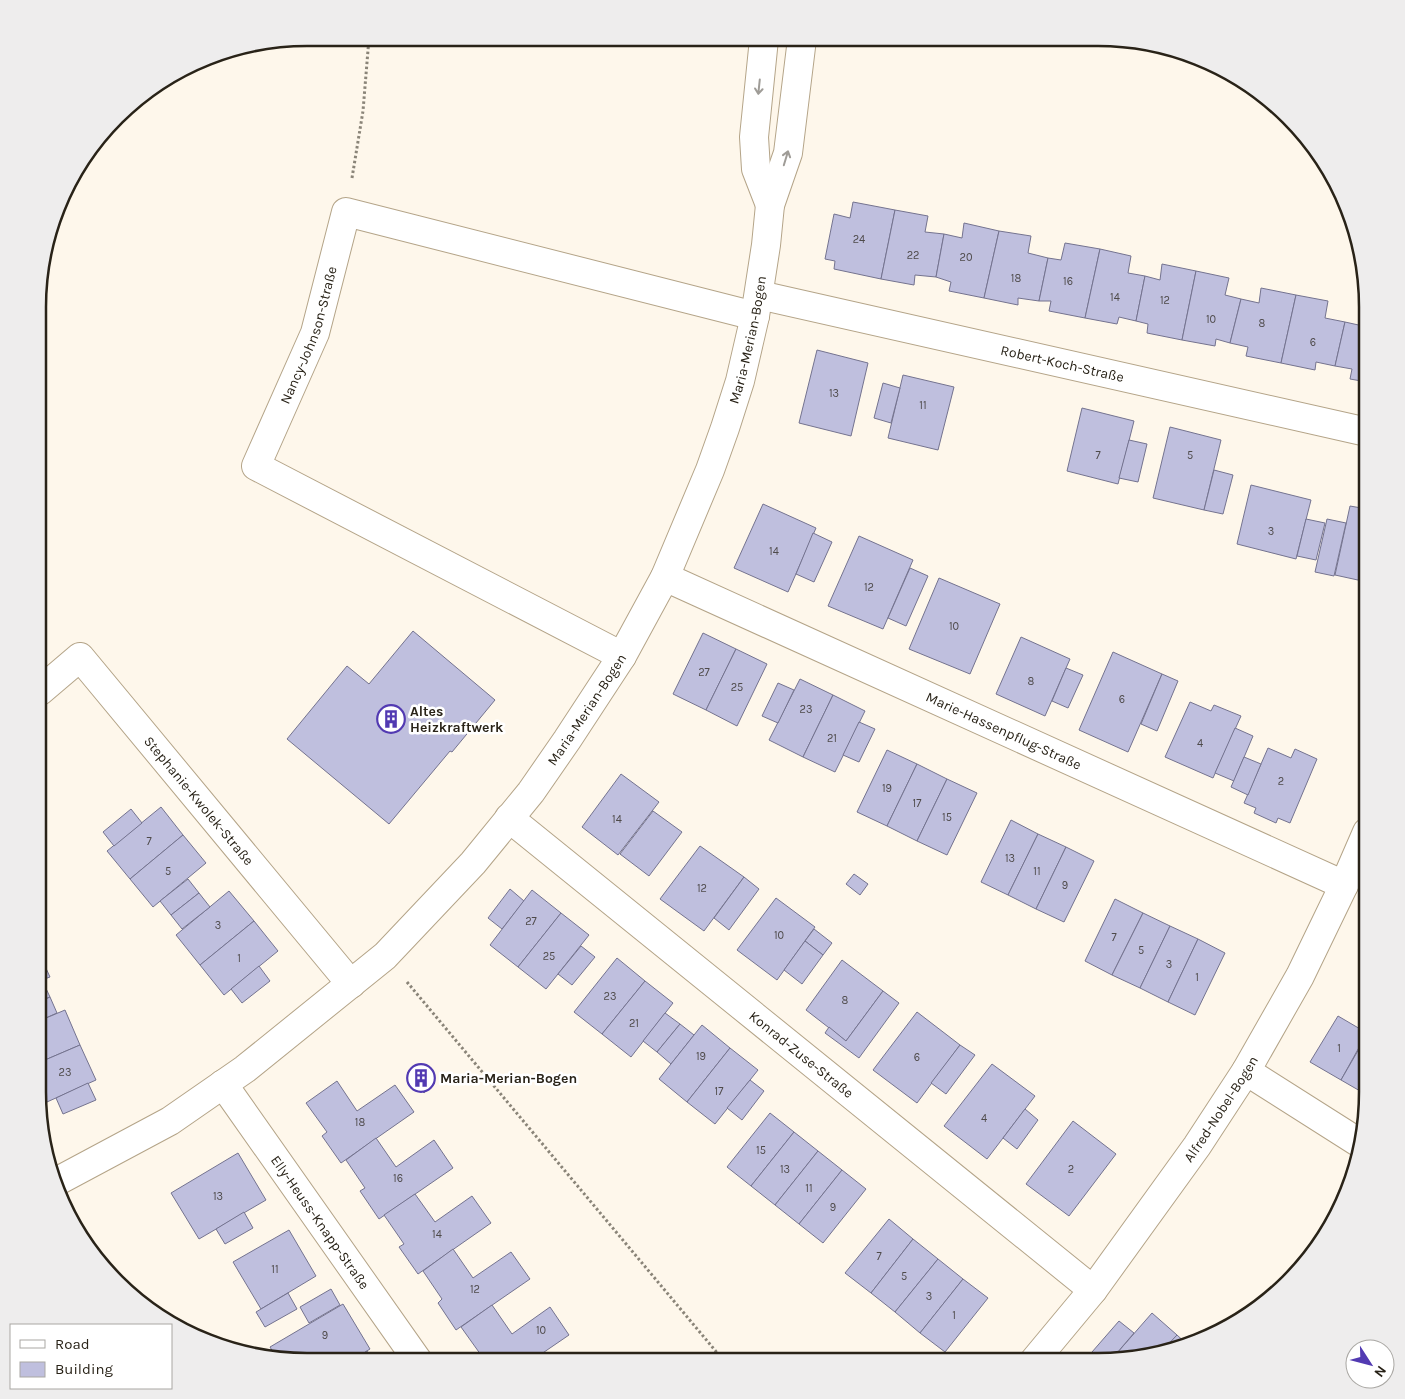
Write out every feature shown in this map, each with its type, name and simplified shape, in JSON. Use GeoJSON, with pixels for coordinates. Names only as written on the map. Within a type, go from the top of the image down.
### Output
{"type":"FeatureCollection","features":[{"type":"Feature","properties":{"kind":"street","name":"Maria-Merian-Bogen"},"geometry":{"type":"LineString","coordinates":[[763,46],[754,137],[756,169],[770,205]]}},
{"type":"Feature","properties":{"kind":"street","name":"Maria-Merian-Bogen"},"geometry":{"type":"LineString","coordinates":[[61,1179],[170,1121],[245,1068],[385,956],[473,864],[531,792],[562,748],[622,656],[665,577],[710,470],[725,428],[740,381],[757,306],[770,205],[788,152],[801,46]]}},
{"type":"Feature","properties":{"kind":"street"},"geometry":{"type":"LineString","coordinates":[[346,212],[757,306]]}},
{"type":"Feature","properties":{"kind":"street","name":"Nancy-Johnson-Straße"},"geometry":{"type":"LineString","coordinates":[[346,212],[315,334],[256,466],[622,656]]}},
{"type":"Feature","properties":{"kind":"street","name":"Robert-Koch-Straße"},"geometry":{"type":"LineString","coordinates":[[757,306],[1359,430]]}},
{"type":"Feature","properties":{"kind":"street","name":"Marie-Hassenpflug-Straße"},"geometry":{"type":"LineString","coordinates":[[665,577],[1344,885]]}},
{"type":"Feature","properties":{"kind":"street","name":"Stephanie-Kwolek-Straße"},"geometry":{"type":"LineString","coordinates":[[46,686],[80,658],[351,984]]}},
{"type":"Feature","properties":{"kind":"street","name":"Konrad-Zuse-Straße"},"geometry":{"type":"LineString","coordinates":[[509,818],[1093,1290]]}},
{"type":"Feature","properties":{"kind":"street","name":"Alfred-Nobel-Bogen"},"geometry":{"type":"LineString","coordinates":[[1041,1353],[1093,1290],[1197,1146],[1246,1071],[1300,976],[1359,850]]}},
{"type":"Feature","properties":{"kind":"street"},"geometry":{"type":"LineString","coordinates":[[1246,1071],[1354,1140]]}},
{"type":"Feature","properties":{"kind":"street","name":"Elly-Heuss-Knapp-Straße"},"geometry":{"type":"LineString","coordinates":[[223,1084],[412,1353]]}},
{"type":"Feature","properties":{"kind":"path"},"geometry":{"type":"LineString","coordinates":[[346,212],[363,111],[368,46]]}},
{"type":"Feature","properties":{"kind":"path"},"geometry":{"type":"LineString","coordinates":[[385,956],[717,1353]]}},
{"type":"Feature","properties":{"kind":"building"},"geometry":{"type":"Polygon","coordinates":[[[853,202],[895,210],[881,279],[834,269],[835,261],[825,259],[834,214],[850,218],[853,202]]]}},
{"type":"Feature","properties":{"kind":"building"},"geometry":{"type":"Polygon","coordinates":[[[895,210],[928,216],[925,232],[944,234],[936,277],[915,275],[914,285],[881,279],[895,210]]]}},
{"type":"Feature","properties":{"kind":"building"},"geometry":{"type":"Polygon","coordinates":[[[964,223],[999,231],[984,298],[949,291],[951,282],[936,277],[944,234],[962,238],[964,223]]]}},
{"type":"Feature","properties":{"kind":"building"},"geometry":{"type":"Polygon","coordinates":[[[999,231],[1031,236],[1028,253],[1048,258],[1039,301],[1018,298],[1018,305],[984,298],[999,231]]]}},
{"type":"Feature","properties":{"kind":"building"},"geometry":{"type":"Polygon","coordinates":[[[1065,243],[1100,249],[1085,318],[1049,311],[1051,301],[1039,301],[1048,258],[1061,260],[1065,243]]]}},
{"type":"Feature","properties":{"kind":"building"},"geometry":{"type":"Polygon","coordinates":[[[1100,249],[1131,256],[1128,273],[1145,276],[1136,321],[1119,317],[1117,324],[1085,318],[1100,249]]]}},
{"type":"Feature","properties":{"kind":"building"},"geometry":{"type":"Polygon","coordinates":[[[1162,264],[1196,271],[1182,340],[1147,333],[1148,324],[1136,321],[1145,276],[1160,280],[1162,264]]]}},
{"type":"Feature","properties":{"kind":"building"},"geometry":{"type":"Polygon","coordinates":[[[1196,271],[1229,278],[1225,295],[1241,299],[1230,343],[1216,339],[1215,346],[1182,340],[1196,271]]]}},
{"type":"Feature","properties":{"kind":"building"},"geometry":{"type":"Polygon","coordinates":[[[1261,288],[1296,295],[1281,363],[1246,356],[1248,347],[1230,343],[1241,299],[1259,303],[1261,288]]]}},
{"type":"Feature","properties":{"kind":"building"},"geometry":{"type":"Polygon","coordinates":[[[1296,295],[1328,301],[1325,318],[1345,322],[1335,366],[1316,362],[1315,370],[1281,363],[1296,295]]]}},
{"type":"Feature","properties":{"kind":"building"},"geometry":{"type":"Polygon","coordinates":[[[1345,322],[1359,325],[1359,381],[1350,379],[1352,369],[1335,366],[1345,322]]]}},
{"type":"Feature","properties":{"kind":"building"},"geometry":{"type":"Polygon","coordinates":[[[817,350],[868,363],[851,436],[799,423],[817,350]]]}},
{"type":"Feature","properties":{"kind":"building"},"geometry":{"type":"Polygon","coordinates":[[[903,375],[954,387],[938,450],[888,438],[903,375]]]}},
{"type":"Feature","properties":{"kind":"building"},"geometry":{"type":"Polygon","coordinates":[[[883,383],[900,388],[891,423],[874,418],[883,383]]]}},
{"type":"Feature","properties":{"kind":"building"},"geometry":{"type":"Polygon","coordinates":[[[1082,408],[1134,421],[1118,484],[1067,471],[1082,408]]]}},
{"type":"Feature","properties":{"kind":"building"},"geometry":{"type":"Polygon","coordinates":[[[1170,427],[1221,440],[1204,510],[1153,498],[1170,427]]]}},
{"type":"Feature","properties":{"kind":"building"},"geometry":{"type":"Polygon","coordinates":[[[1129,440],[1147,444],[1138,482],[1119,478],[1129,440]]]}},
{"type":"Feature","properties":{"kind":"building"},"geometry":{"type":"Polygon","coordinates":[[[1214,470],[1233,475],[1223,514],[1204,510],[1214,470]]]}},
{"type":"Feature","properties":{"kind":"building"},"geometry":{"type":"Polygon","coordinates":[[[1251,485],[1311,500],[1296,559],[1237,544],[1251,485]]]}},
{"type":"Feature","properties":{"kind":"building"},"geometry":{"type":"Polygon","coordinates":[[[763,504],[816,528],[788,592],[734,568],[763,504]]]}},
{"type":"Feature","properties":{"kind":"building"},"geometry":{"type":"Polygon","coordinates":[[[1350,506],[1359,508],[1359,580],[1335,575],[1350,506]]]}},
{"type":"Feature","properties":{"kind":"building"},"geometry":{"type":"Polygon","coordinates":[[[1306,519],[1325,523],[1316,560],[1297,556],[1306,519]]]}},
{"type":"Feature","properties":{"kind":"building"},"geometry":{"type":"Polygon","coordinates":[[[1327,519],[1346,523],[1334,576],[1315,572],[1327,519]]]}},
{"type":"Feature","properties":{"kind":"building"},"geometry":{"type":"Polygon","coordinates":[[[813,533],[832,542],[814,582],[796,574],[813,533]]]}},
{"type":"Feature","properties":{"kind":"building"},"geometry":{"type":"Polygon","coordinates":[[[859,536],[913,560],[883,629],[828,606],[859,536]]]}},
{"type":"Feature","properties":{"kind":"building"},"geometry":{"type":"Polygon","coordinates":[[[910,568],[928,576],[906,626],[888,618],[910,568]]]}},
{"type":"Feature","properties":{"kind":"building"},"geometry":{"type":"Polygon","coordinates":[[[939,578],[1000,604],[970,674],[909,649],[939,578]]]}},
{"type":"Feature","properties":{"kind":"building","name":"Altes Heizkraftwerk"},"geometry":{"type":"Polygon","coordinates":[[[413,631],[495,700],[389,824],[287,739],[347,666],[369,684],[413,631]]]}},
{"type":"Feature","properties":{"kind":"building"},"geometry":{"type":"Polygon","coordinates":[[[703,633],[736,649],[706,710],[673,694],[703,633]]]}},
{"type":"Feature","properties":{"kind":"building"},"geometry":{"type":"Polygon","coordinates":[[[1021,637],[1070,659],[1045,716],[996,694],[1021,637]]]}},
{"type":"Feature","properties":{"kind":"building"},"geometry":{"type":"Polygon","coordinates":[[[736,649],[767,664],[737,726],[706,710],[736,649]]]}},
{"type":"Feature","properties":{"kind":"building"},"geometry":{"type":"Polygon","coordinates":[[[1113,652],[1162,674],[1128,752],[1079,730],[1113,652]]]}},
{"type":"Feature","properties":{"kind":"building"},"geometry":{"type":"Polygon","coordinates":[[[1066,668],[1083,675],[1068,708],[1052,701],[1066,668]]]}},
{"type":"Feature","properties":{"kind":"building"},"geometry":{"type":"Polygon","coordinates":[[[1162,674],[1178,681],[1157,731],[1141,724],[1162,674]]]}},
{"type":"Feature","properties":{"kind":"building"},"geometry":{"type":"Polygon","coordinates":[[[800,679],[833,695],[803,757],[769,740],[800,679]]]}},
{"type":"Feature","properties":{"kind":"building"},"geometry":{"type":"Polygon","coordinates":[[[778,683],[794,690],[778,723],[762,716],[778,683]]]}},
{"type":"Feature","properties":{"kind":"building"},"geometry":{"type":"Polygon","coordinates":[[[833,695],[865,711],[835,772],[803,757],[833,695]]]}},
{"type":"Feature","properties":{"kind":"building"},"geometry":{"type":"Polygon","coordinates":[[[1190,702],[1211,711],[1214,705],[1241,716],[1213,778],[1165,757],[1190,702]]]}},
{"type":"Feature","properties":{"kind":"building"},"geometry":{"type":"Polygon","coordinates":[[[859,722],[875,729],[859,762],[843,755],[859,722]]]}},
{"type":"Feature","properties":{"kind":"building"},"geometry":{"type":"Polygon","coordinates":[[[1235,728],[1253,736],[1234,781],[1215,773],[1235,728]]]}},
{"type":"Feature","properties":{"kind":"building"},"geometry":{"type":"Polygon","coordinates":[[[1268,748],[1291,758],[1295,749],[1317,759],[1290,823],[1278,818],[1276,823],[1254,813],[1256,808],[1244,803],[1268,748]]]}},
{"type":"Feature","properties":{"kind":"building"},"geometry":{"type":"Polygon","coordinates":[[[887,750],[917,764],[887,826],[857,812],[887,750]]]}},
{"type":"Feature","properties":{"kind":"building"},"geometry":{"type":"Polygon","coordinates":[[[1244,757],[1261,764],[1248,795],[1231,787],[1244,757]]]}},
{"type":"Feature","properties":{"kind":"building"},"geometry":{"type":"Polygon","coordinates":[[[917,764],[947,779],[917,841],[887,826],[917,764]]]}},
{"type":"Feature","properties":{"kind":"building"},"geometry":{"type":"Polygon","coordinates":[[[621,774],[659,802],[618,855],[582,827],[621,774]]]}},
{"type":"Feature","properties":{"kind":"building"},"geometry":{"type":"Polygon","coordinates":[[[947,779],[977,793],[947,855],[917,841],[947,779]]]}},
{"type":"Feature","properties":{"kind":"building"},"geometry":{"type":"Polygon","coordinates":[[[161,807],[183,835],[130,879],[107,851],[161,807]]]}},
{"type":"Feature","properties":{"kind":"building"},"geometry":{"type":"Polygon","coordinates":[[[131,809],[142,823],[114,846],[103,832],[131,809]]]}},
{"type":"Feature","properties":{"kind":"building"},"geometry":{"type":"Polygon","coordinates":[[[653,811],[682,832],[649,876],[620,854],[653,811]]]}},
{"type":"Feature","properties":{"kind":"building"},"geometry":{"type":"Polygon","coordinates":[[[1011,820],[1038,834],[1008,895],[981,882],[1011,820]]]}},
{"type":"Feature","properties":{"kind":"building"},"geometry":{"type":"Polygon","coordinates":[[[1038,834],[1066,847],[1036,909],[1008,895],[1038,834]]]}},
{"type":"Feature","properties":{"kind":"building"},"geometry":{"type":"Polygon","coordinates":[[[183,835],[206,863],[153,907],[130,879],[183,835]]]}},
{"type":"Feature","properties":{"kind":"building"},"geometry":{"type":"Polygon","coordinates":[[[700,846],[744,877],[704,931],[660,899],[700,846]]]}},
{"type":"Feature","properties":{"kind":"building"},"geometry":{"type":"Polygon","coordinates":[[[1066,847],[1094,861],[1064,922],[1036,909],[1066,847]]]}},
{"type":"Feature","properties":{"kind":"building"},"geometry":{"type":"Polygon","coordinates":[[[854,874],[868,884],[860,895],[846,884],[854,874]]]}},
{"type":"Feature","properties":{"kind":"building"},"geometry":{"type":"Polygon","coordinates":[[[744,877],[759,889],[729,930],[714,918],[744,877]]]}},
{"type":"Feature","properties":{"kind":"building"},"geometry":{"type":"Polygon","coordinates":[[[188,879],[199,893],[171,915],[160,901],[188,879]]]}},
{"type":"Feature","properties":{"kind":"building"},"geometry":{"type":"Polygon","coordinates":[[[510,889],[524,901],[502,929],[488,918],[510,889]]]}},
{"type":"Feature","properties":{"kind":"building"},"geometry":{"type":"Polygon","coordinates":[[[532,890],[561,913],[518,967],[490,945],[532,890]]]}},
{"type":"Feature","properties":{"kind":"building"},"geometry":{"type":"Polygon","coordinates":[[[229,891],[254,921],[200,965],[176,935],[229,891]]]}},
{"type":"Feature","properties":{"kind":"building"},"geometry":{"type":"Polygon","coordinates":[[[199,893],[210,907],[182,929],[171,915],[199,893]]]}},
{"type":"Feature","properties":{"kind":"building"},"geometry":{"type":"Polygon","coordinates":[[[776,898],[815,927],[777,980],[737,950],[776,898]]]}},
{"type":"Feature","properties":{"kind":"building"},"geometry":{"type":"Polygon","coordinates":[[[1115,899],[1143,913],[1112,975],[1085,961],[1115,899]]]}},
{"type":"Feature","properties":{"kind":"building"},"geometry":{"type":"Polygon","coordinates":[[[561,913],[589,935],[546,989],[518,967],[561,913]]]}},
{"type":"Feature","properties":{"kind":"building"},"geometry":{"type":"Polygon","coordinates":[[[1143,913],[1170,926],[1140,988],[1112,975],[1143,913]]]}},
{"type":"Feature","properties":{"kind":"building"},"geometry":{"type":"Polygon","coordinates":[[[254,921],[278,951],[224,995],[200,965],[254,921]]]}},
{"type":"Feature","properties":{"kind":"building"},"geometry":{"type":"Polygon","coordinates":[[[1170,926],[1198,939],[1168,1002],[1140,988],[1170,926]]]}},
{"type":"Feature","properties":{"kind":"building"},"geometry":{"type":"Polygon","coordinates":[[[814,929],[832,943],[823,955],[805,941],[814,929]]]}},
{"type":"Feature","properties":{"kind":"building"},"geometry":{"type":"Polygon","coordinates":[[[1198,939],[1225,953],[1195,1015],[1168,1002],[1198,939]]]}},
{"type":"Feature","properties":{"kind":"building"},"geometry":{"type":"Polygon","coordinates":[[[805,941],[823,955],[802,984],[784,970],[805,941]]]}},
{"type":"Feature","properties":{"kind":"building"},"geometry":{"type":"Polygon","coordinates":[[[581,946],[595,957],[572,985],[558,974],[581,946]]]}},
{"type":"Feature","properties":{"kind":"building"},"geometry":{"type":"Polygon","coordinates":[[[617,958],[645,981],[602,1034],[574,1012],[617,958]]]}},
{"type":"Feature","properties":{"kind":"building"},"geometry":{"type":"Polygon","coordinates":[[[842,960],[883,991],[846,1041],[806,1010],[842,960]]]}},
{"type":"Feature","properties":{"kind":"building"},"geometry":{"type":"Polygon","coordinates":[[[259,966],[270,981],[242,1003],[231,989],[259,966]]]}},
{"type":"Feature","properties":{"kind":"building"},"geometry":{"type":"Polygon","coordinates":[[[46,968],[50,977],[46,978],[46,968]]]}},
{"type":"Feature","properties":{"kind":"building"},"geometry":{"type":"Polygon","coordinates":[[[645,981],[673,1003],[631,1057],[602,1034],[645,981]]]}},
{"type":"Feature","properties":{"kind":"building"},"geometry":{"type":"Polygon","coordinates":[[[46,988],[50,997],[46,999],[46,988]]]}},
{"type":"Feature","properties":{"kind":"building"},"geometry":{"type":"Polygon","coordinates":[[[883,991],[899,1003],[859,1058],[825,1033],[829,1027],[846,1041],[883,991]]]}},
{"type":"Feature","properties":{"kind":"building"},"geometry":{"type":"Polygon","coordinates":[[[50,997],[57,1013],[46,1018],[46,999],[50,997]]]}},
{"type":"Feature","properties":{"kind":"building"},"geometry":{"type":"Polygon","coordinates":[[[65,1010],[80,1045],[46,1060],[46,1018],[65,1010]]]}},
{"type":"Feature","properties":{"kind":"building"},"geometry":{"type":"Polygon","coordinates":[[[917,1012],[960,1045],[917,1103],[873,1070],[917,1012]]]}},
{"type":"Feature","properties":{"kind":"building"},"geometry":{"type":"Polygon","coordinates":[[[665,1013],[680,1024],[657,1052],[643,1041],[665,1013]]]}},
{"type":"Feature","properties":{"kind":"building"},"geometry":{"type":"Polygon","coordinates":[[[1338,1016],[1359,1028],[1359,1047],[1341,1080],[1310,1062],[1338,1016]]]}},
{"type":"Feature","properties":{"kind":"building"},"geometry":{"type":"Polygon","coordinates":[[[680,1024],[694,1035],[671,1064],[657,1052],[680,1024]]]}},
{"type":"Feature","properties":{"kind":"building"},"geometry":{"type":"Polygon","coordinates":[[[702,1025],[730,1048],[687,1102],[659,1079],[702,1025]]]}},
{"type":"Feature","properties":{"kind":"building"},"geometry":{"type":"Polygon","coordinates":[[[80,1045],[96,1080],[47,1102],[46,1060],[80,1045]]]}},
{"type":"Feature","properties":{"kind":"building"},"geometry":{"type":"Polygon","coordinates":[[[960,1045],[975,1055],[946,1094],[931,1083],[960,1045]]]}},
{"type":"Feature","properties":{"kind":"building"},"geometry":{"type":"Polygon","coordinates":[[[730,1048],[758,1070],[715,1124],[687,1102],[730,1048]]]}},
{"type":"Feature","properties":{"kind":"building"},"geometry":{"type":"Polygon","coordinates":[[[1359,1049],[1359,1090],[1341,1080],[1359,1049]]]}},
{"type":"Feature","properties":{"kind":"building","name":"Maria-Merian-Bogen"},"geometry":{"type":"Polygon","coordinates":[[[419,1064],[435,1083],[424,1093],[407,1073],[419,1064]]]}},
{"type":"Feature","properties":{"kind":"building"},"geometry":{"type":"Polygon","coordinates":[[[992,1064],[1035,1096],[987,1159],[944,1126],[992,1064]]]}},
{"type":"Feature","properties":{"kind":"building"},"geometry":{"type":"Polygon","coordinates":[[[750,1080],[764,1091],[742,1120],[727,1108],[750,1080]]]}},
{"type":"Feature","properties":{"kind":"building"},"geometry":{"type":"Polygon","coordinates":[[[337,1081],[357,1111],[395,1085],[414,1112],[341,1163],[322,1136],[327,1132],[306,1103],[337,1081]]]}},
{"type":"Feature","properties":{"kind":"building"},"geometry":{"type":"Polygon","coordinates":[[[88,1083],[96,1100],[63,1114],[56,1098],[88,1083]]]}},
{"type":"Feature","properties":{"kind":"building"},"geometry":{"type":"Polygon","coordinates":[[[1025,1109],[1038,1120],[1017,1149],[1003,1138],[1025,1109]]]}},
{"type":"Feature","properties":{"kind":"building"},"geometry":{"type":"Polygon","coordinates":[[[770,1113],[794,1132],[751,1186],[727,1167],[770,1113]]]}},
{"type":"Feature","properties":{"kind":"building"},"geometry":{"type":"Polygon","coordinates":[[[1073,1121],[1116,1154],[1069,1216],[1026,1184],[1073,1121]]]}},
{"type":"Feature","properties":{"kind":"building"},"geometry":{"type":"Polygon","coordinates":[[[794,1132],[818,1151],[775,1205],[751,1186],[794,1132]]]}},
{"type":"Feature","properties":{"kind":"building"},"geometry":{"type":"Polygon","coordinates":[[[376,1138],[396,1167],[434,1140],[453,1168],[379,1219],[360,1191],[365,1188],[346,1160],[376,1138]]]}},
{"type":"Feature","properties":{"kind":"building"},"geometry":{"type":"Polygon","coordinates":[[[818,1151],[842,1170],[799,1224],[775,1205],[818,1151]]]}},
{"type":"Feature","properties":{"kind":"building"},"geometry":{"type":"Polygon","coordinates":[[[238,1153],[266,1200],[199,1239],[171,1193],[238,1153]]]}},
{"type":"Feature","properties":{"kind":"building"},"geometry":{"type":"Polygon","coordinates":[[[842,1170],[866,1189],[823,1243],[799,1224],[842,1170]]]}},
{"type":"Feature","properties":{"kind":"building"},"geometry":{"type":"Polygon","coordinates":[[[415,1194],[435,1222],[472,1196],[491,1223],[418,1274],[399,1247],[404,1244],[384,1215],[415,1194]]]}},
{"type":"Feature","properties":{"kind":"building"},"geometry":{"type":"Polygon","coordinates":[[[244,1212],[253,1228],[225,1244],[216,1229],[244,1212]]]}},
{"type":"Feature","properties":{"kind":"building"},"geometry":{"type":"Polygon","coordinates":[[[889,1219],[913,1239],[871,1293],[845,1273],[889,1219]]]}},
{"type":"Feature","properties":{"kind":"building"},"geometry":{"type":"Polygon","coordinates":[[[289,1230],[316,1276],[261,1309],[233,1262],[289,1230]]]}},
{"type":"Feature","properties":{"kind":"building"},"geometry":{"type":"Polygon","coordinates":[[[913,1239],[938,1259],[895,1312],[871,1293],[913,1239]]]}},
{"type":"Feature","properties":{"kind":"building"},"geometry":{"type":"Polygon","coordinates":[[[453,1249],[473,1278],[511,1252],[530,1279],[456,1330],[438,1303],[442,1299],[423,1271],[453,1249]]]}},
{"type":"Feature","properties":{"kind":"building"},"geometry":{"type":"Polygon","coordinates":[[[938,1259],[963,1279],[920,1333],[895,1312],[938,1259]]]}},
{"type":"Feature","properties":{"kind":"building"},"geometry":{"type":"Polygon","coordinates":[[[963,1279],[988,1298],[945,1352],[920,1333],[963,1279]]]}},
{"type":"Feature","properties":{"kind":"building"},"geometry":{"type":"Polygon","coordinates":[[[331,1289],[340,1305],[309,1323],[300,1307],[331,1289]]]}},
{"type":"Feature","properties":{"kind":"building"},"geometry":{"type":"Polygon","coordinates":[[[288,1293],[297,1309],[265,1327],[256,1312],[288,1293]]]}},
{"type":"Feature","properties":{"kind":"building"},"geometry":{"type":"Polygon","coordinates":[[[343,1304],[370,1349],[364,1353],[308,1353],[273,1351],[270,1347],[343,1304]]]}},
{"type":"Feature","properties":{"kind":"building"},"geometry":{"type":"Polygon","coordinates":[[[492,1305],[512,1334],[550,1307],[569,1335],[543,1353],[480,1353],[461,1327],[492,1305]]]}},
{"type":"Feature","properties":{"kind":"building"},"geometry":{"type":"Polygon","coordinates":[[[1152,1313],[1177,1335],[1170,1342],[1165,1344],[1118,1352],[1152,1313]]]}},
{"type":"Feature","properties":{"kind":"building"},"geometry":{"type":"Polygon","coordinates":[[[1119,1321],[1134,1333],[1118,1352],[1092,1352],[1119,1321]]]}},
{"type":"Feature","properties":{"kind":"building"},"geometry":{"type":"Polygon","coordinates":[[[1177,1335],[1181,1339],[1181,1339],[1170,1342],[1177,1335]]]}},
{"type":"Feature","properties":{"kind":"place","name":"Altes Heizkraftwerk"},"geometry":{"type":"Point","coordinates":[391,719]}},
{"type":"Feature","properties":{"kind":"place","name":"Maria-Merian-Bogen"},"geometry":{"type":"Point","coordinates":[421,1078]}}]}
